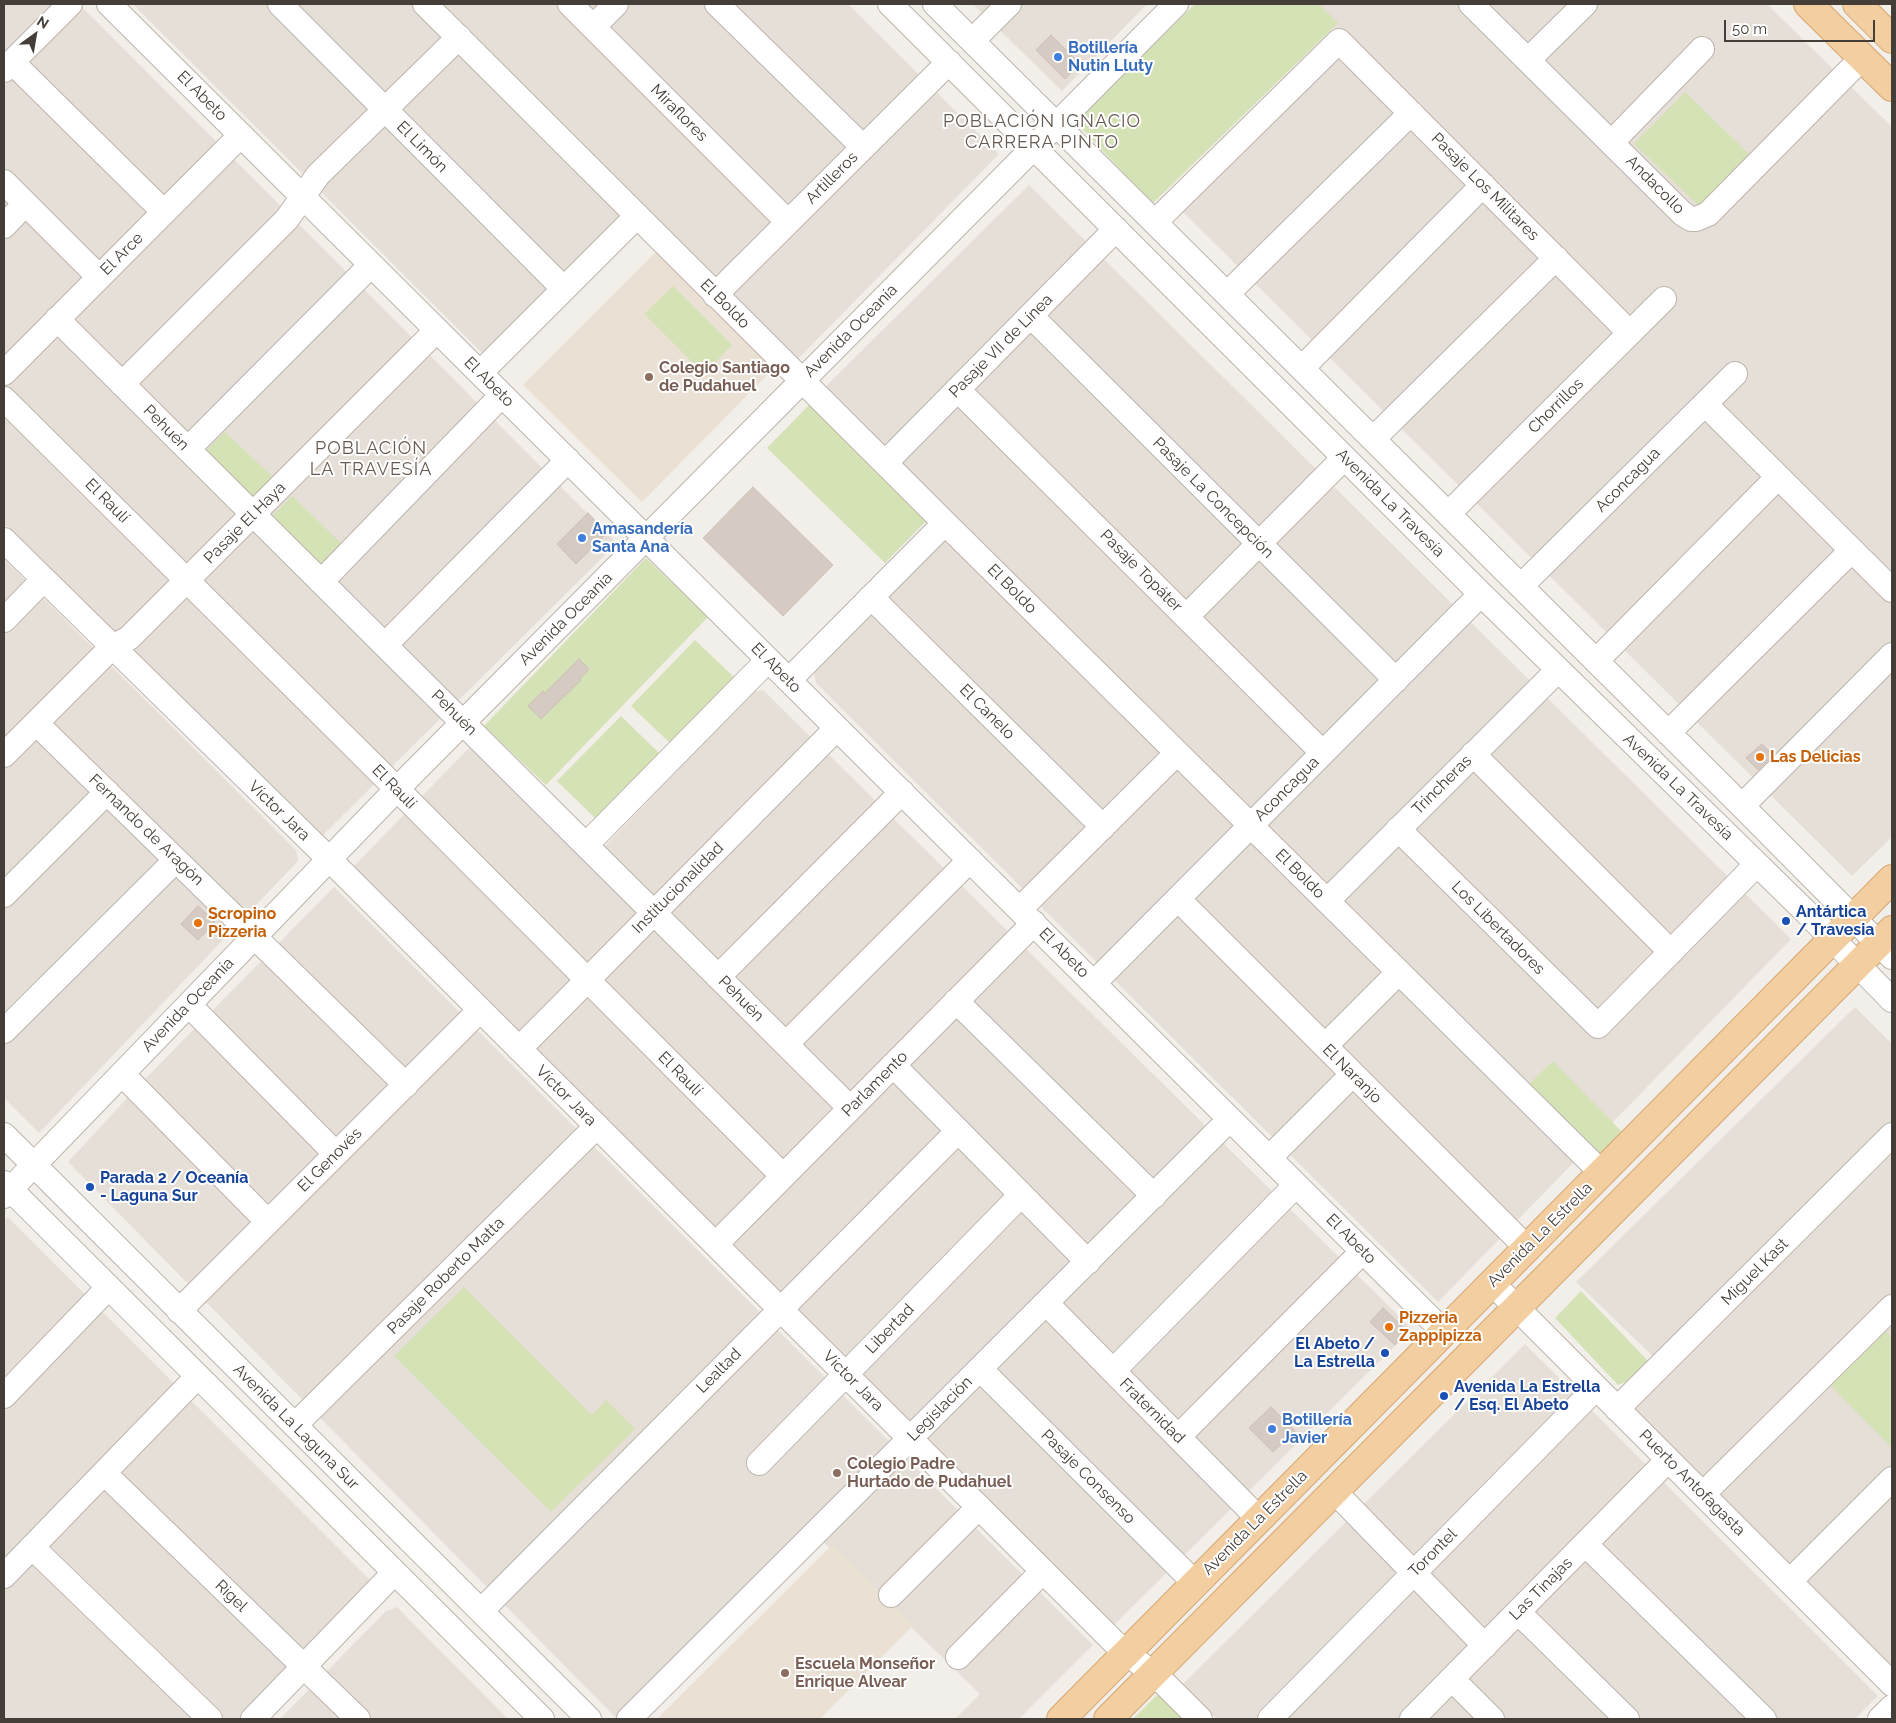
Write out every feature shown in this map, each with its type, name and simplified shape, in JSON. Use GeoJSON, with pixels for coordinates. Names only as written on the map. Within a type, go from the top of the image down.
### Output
{"type":"FeatureCollection","features":[{"type":"Feature","properties":{"kind":"main road"},"geometry":{"type":"LineString","coordinates":[[1808,4],[1892,87]]}},
{"type":"Feature","properties":{"kind":"main road"},"geometry":{"type":"LineString","coordinates":[[1857,4],[1892,38]]}},
{"type":"Feature","properties":{"kind":"main road","name":"Avenida La Estrella"},"geometry":{"type":"LineString","coordinates":[[1061,1719],[1892,879]]}},
{"type":"Feature","properties":{"kind":"main road","name":"Avenida La Estrella"},"geometry":{"type":"LineString","coordinates":[[1108,1719],[1858,965],[1888,944]]}},
{"type":"Feature","properties":{"kind":"street"},"geometry":{"type":"LineString","coordinates":[[70,4],[8,66],[164,212]]}},
{"type":"Feature","properties":{"kind":"street","name":"El Abeto"},"geometry":{"type":"LineString","coordinates":[[109,4],[1444,1332]]}},
{"type":"Feature","properties":{"kind":"street","name":"El Limón"},"geometry":{"type":"LineString","coordinates":[[280,4],[564,289]]}},
{"type":"Feature","properties":{"kind":"street","name":"El Boldo"},"geometry":{"type":"LineString","coordinates":[[425,4],[885,464],[1601,1172]]}},
{"type":"Feature","properties":{"kind":"street","name":"Miraflores"},"geometry":{"type":"LineString","coordinates":[[570,4],[788,222]]}},
{"type":"Feature","properties":{"kind":"street"},"geometry":{"type":"LineString","coordinates":[[593,27],[616,4]]}},
{"type":"Feature","properties":{"kind":"street"},"geometry":{"type":"LineString","coordinates":[[717,4],[863,147]]}},
{"type":"Feature","properties":{"kind":"street","name":"Avenida La Travesía"},"geometry":{"type":"LineString","coordinates":[[890,4],[1344,458],[1757,864],[1892,1000]]}},
{"type":"Feature","properties":{"kind":"street","name":"Avenida La Travesía"},"geometry":{"type":"LineString","coordinates":[[935,4],[1853,917],[1888,944]]}},
{"type":"Feature","properties":{"kind":"street"},"geometry":{"type":"LineString","coordinates":[[972,41],[1009,4]]}},
{"type":"Feature","properties":{"kind":"street","name":"Avenida Oceanía"},"geometry":{"type":"LineString","coordinates":[[6,1190],[34,1165],[254,936],[464,722],[1176,4]]}},
{"type":"Feature","properties":{"kind":"street","name":"Andacollo"},"geometry":{"type":"LineString","coordinates":[[1471,4],[1683,214],[1691,219],[1702,218],[1708,214],[1862,57]]}},
{"type":"Feature","properties":{"kind":"street"},"geometry":{"type":"LineString","coordinates":[[1528,60],[1586,4]]}},
{"type":"Feature","properties":{"kind":"street"},"geometry":{"type":"LineString","coordinates":[[122,384],[286,219],[318,175],[459,38]]}},
{"type":"Feature","properties":{"kind":"street","name":"Pasaje Los Militares"},"geometry":{"type":"LineString","coordinates":[[1155,222],[1339,41],[1630,333]]}},
{"type":"Feature","properties":{"kind":"street"},"geometry":{"type":"LineString","coordinates":[[1612,142],[1702,49]]}},
{"type":"Feature","properties":{"kind":"street","name":"Artilleros"},"geometry":{"type":"LineString","coordinates":[[715,295],[949,62]]}},
{"type":"Feature","properties":{"kind":"street"},"geometry":{"type":"LineString","coordinates":[[1227,294],[1411,113]]}},
{"type":"Feature","properties":{"kind":"street","name":"El Arce"},"geometry":{"type":"LineString","coordinates":[[4,373],[241,135]]}},
{"type":"Feature","properties":{"kind":"street"},"geometry":{"type":"LineString","coordinates":[[4,182],[99,277]]}},
{"type":"Feature","properties":{"kind":"street"},"geometry":{"type":"LineString","coordinates":[[1302,368],[1483,185]]}},
{"type":"Feature","properties":{"kind":"street"},"geometry":{"type":"LineString","coordinates":[[4,226],[25,204]]}},
{"type":"Feature","properties":{"kind":"street"},"geometry":{"type":"LineString","coordinates":[[480,373],[636,216]]}},
{"type":"Feature","properties":{"kind":"street","name":"Pasaje VII de Línea"},"geometry":{"type":"LineString","coordinates":[[885,464],[1116,229]]}},
{"type":"Feature","properties":{"kind":"street"},"geometry":{"type":"LineString","coordinates":[[1373,439],[1556,258]]}},
{"type":"Feature","properties":{"kind":"street"},"geometry":{"type":"LineString","coordinates":[[188,450],[371,265]]}},
{"type":"Feature","properties":{"kind":"street","name":"Chorrillos"},"geometry":{"type":"LineString","coordinates":[[1448,514],[1664,299]]}},
{"type":"Feature","properties":{"kind":"street","name":"Pasaje La Concepción"},"geometry":{"type":"LineString","coordinates":[[1030,316],[1396,680]]}},
{"type":"Feature","properties":{"kind":"street","name":"Pehuén"},"geometry":{"type":"LineString","coordinates":[[57,319],[850,1108]]}},
{"type":"Feature","properties":{"kind":"street","name":"Pasaje El Haya"},"geometry":{"type":"LineString","coordinates":[[4,755],[112,647],[129,638],[437,330]]}},
{"type":"Feature","properties":{"kind":"street","name":"Aconcagua"},"geometry":{"type":"LineString","coordinates":[[1521,586],[1735,374]]}},
{"type":"Feature","properties":{"kind":"street","name":"Pasaje Topáter"},"geometry":{"type":"LineString","coordinates":[[958,390],[1323,753]]}},
{"type":"Feature","properties":{"kind":"street"},"geometry":{"type":"LineString","coordinates":[[321,582],[502,395]]}},
{"type":"Feature","properties":{"kind":"street","name":"El Raulí"},"geometry":{"type":"LineString","coordinates":[[4,399],[783,1176]]}},
{"type":"Feature","properties":{"kind":"street"},"geometry":{"type":"LineString","coordinates":[[1704,404],[1892,590]]}},
{"type":"Feature","properties":{"kind":"street"},"geometry":{"type":"LineString","coordinates":[[1186,617],[1344,458]]}},
{"type":"Feature","properties":{"kind":"street"},"geometry":{"type":"LineString","coordinates":[[385,645],[568,460]]}},
{"type":"Feature","properties":{"kind":"street"},"geometry":{"type":"LineString","coordinates":[[1596,661],[1778,477]]}},
{"type":"Feature","properties":{"kind":"street"},"geometry":{"type":"LineString","coordinates":[[788,680],[945,523]]}},
{"type":"Feature","properties":{"kind":"street","name":"Víctor Jara"},"geometry":{"type":"LineString","coordinates":[[4,540],[329,859],[1126,1654],[1152,1674],[1200,1719]]}},
{"type":"Feature","properties":{"kind":"street"},"geometry":{"type":"LineString","coordinates":[[1668,732],[1852,550]]}},
{"type":"Feature","properties":{"kind":"street"},"geometry":{"type":"LineString","coordinates":[[4,620],[44,579]]}},
{"type":"Feature","properties":{"kind":"street","name":"Aconcagua"},"geometry":{"type":"LineString","coordinates":[[1094,983],[1481,594]]}},
{"type":"Feature","properties":{"kind":"street","name":"El Canelo"},"geometry":{"type":"LineString","coordinates":[[871,597],[1103,827]]}},
{"type":"Feature","properties":{"kind":"street"},"geometry":{"type":"LineString","coordinates":[[1742,806],[1892,655]]}},
{"type":"Feature","properties":{"kind":"street"},"geometry":{"type":"LineString","coordinates":[[586,845],[768,660]]}},
{"type":"Feature","properties":{"kind":"street","name":"Trincheras"},"geometry":{"type":"LineString","coordinates":[[1327,901],[1558,670]]}},
{"type":"Feature","properties":{"kind":"street","name":"Fernando de Aragón"},"geometry":{"type":"LineString","coordinates":[[36,723],[406,1084]]}},
{"type":"Feature","properties":{"kind":"street","name":"Institucionalidad"},"geometry":{"type":"LineString","coordinates":[[519,1049],[837,728]]}},
{"type":"Feature","properties":{"kind":"street","name":"Parlamento"},"geometry":{"type":"LineString","coordinates":[[716,1244],[956,1001],[1103,827],[1177,753]]}},
{"type":"Feature","properties":{"kind":"street"},"geometry":{"type":"LineString","coordinates":[[1473,754],[1671,952],[1757,864]]}},
{"type":"Feature","properties":{"kind":"street"},"geometry":{"type":"LineString","coordinates":[[4,895],[107,792]]}},
{"type":"Feature","properties":{"kind":"street"},"geometry":{"type":"LineString","coordinates":[[718,977],[902,792]]}},
{"type":"Feature","properties":{"kind":"street","name":"Los Libertadores"},"geometry":{"type":"LineString","coordinates":[[1398,829],[1598,1026],[1671,952]]}},
{"type":"Feature","properties":{"kind":"street"},"geometry":{"type":"LineString","coordinates":[[4,1031],[176,860]]}},
{"type":"Feature","properties":{"kind":"street"},"geometry":{"type":"LineString","coordinates":[[786,1044],[970,860]]}},
{"type":"Feature","properties":{"kind":"street","name":"El Naranjo"},"geometry":{"type":"LineString","coordinates":[[1178,899],[1527,1248]]}},
{"type":"Feature","properties":{"kind":"street"},"geometry":{"type":"LineString","coordinates":[[1325,1046],[1399,972]]}},
{"type":"Feature","properties":{"kind":"street"},"geometry":{"type":"LineString","coordinates":[[956,1001],[1154,1196]]}},
{"type":"Feature","properties":{"kind":"street"},"geometry":{"type":"LineString","coordinates":[[188,1004],[336,1154]]}},
{"type":"Feature","properties":{"kind":"street","name":"El Genovés"},"geometry":{"type":"LineString","coordinates":[[180,1311],[480,1010]]}},
{"type":"Feature","properties":{"kind":"street"},"geometry":{"type":"LineString","coordinates":[[893,1065],[1088,1262]]}},
{"type":"Feature","properties":{"kind":"street"},"geometry":{"type":"LineString","coordinates":[[122,1074],[268,1222]]}},
{"type":"Feature","properties":{"kind":"street"},"geometry":{"type":"LineString","coordinates":[[1269,1158],[1353,1074]]}},
{"type":"Feature","properties":{"kind":"street","name":"Legislación"},"geometry":{"type":"LineString","coordinates":[[629,1719],[1230,1119]]}},
{"type":"Feature","properties":{"kind":"street","name":"Pasaje Roberto Matta"},"geometry":{"type":"LineString","coordinates":[[294,1425],[597,1126]]}},
{"type":"Feature","properties":{"kind":"street","name":"Lealtad"},"geometry":{"type":"LineString","coordinates":[[481,1611],[958,1131]]}},
{"type":"Feature","properties":{"kind":"street","name":"Avenida La Laguna Sur"},"geometry":{"type":"LineString","coordinates":[[4,1135],[588,1719]]}},
{"type":"Feature","properties":{"kind":"street","name":"Miguel Kast"},"geometry":{"type":"LineString","coordinates":[[1617,1409],[1892,1136]]}},
{"type":"Feature","properties":{"kind":"street"},"geometry":{"type":"LineString","coordinates":[[1113,1371],[1296,1185]]}},
{"type":"Feature","properties":{"kind":"street","name":"Avenida La Laguna Sur"},"geometry":{"type":"LineString","coordinates":[[6,1190],[108,1288],[542,1719]]}},
{"type":"Feature","properties":{"kind":"street","name":"Libertad"},"geometry":{"type":"LineString","coordinates":[[759,1463],[1021,1195]]}},
{"type":"Feature","properties":{"kind":"street"},"geometry":{"type":"LineString","coordinates":[[1178,1438],[1363,1251]]}},
{"type":"Feature","properties":{"kind":"street","name":"Puerto Antofagasta"},"geometry":{"type":"LineString","coordinates":[[1492,1283],[1892,1684]]}},
{"type":"Feature","properties":{"kind":"street"},"geometry":{"type":"LineString","coordinates":[[4,1396],[108,1288]]}},
{"type":"Feature","properties":{"kind":"street","name":"Fraternidad"},"geometry":{"type":"LineString","coordinates":[[1046,1303],[1259,1519]]}},
{"type":"Feature","properties":{"kind":"street"},"geometry":{"type":"LineString","coordinates":[[1703,1494],[1892,1307]]}},
{"type":"Feature","properties":{"kind":"street","name":"Pasaje Consenso"},"geometry":{"type":"LineString","coordinates":[[980,1369],[1196,1584]]}},
{"type":"Feature","properties":{"kind":"street"},"geometry":{"type":"LineString","coordinates":[[4,1576],[198,1377]]}},
{"type":"Feature","properties":{"kind":"street","name":"Torontel"},"geometry":{"type":"LineString","coordinates":[[1270,1719],[1596,1388]]}},
{"type":"Feature","properties":{"kind":"street","name":"Las Tinajas"},"geometry":{"type":"LineString","coordinates":[[1412,1719],[1668,1460]]}},
{"type":"Feature","properties":{"kind":"street","name":"Rigel"},"geometry":{"type":"LineString","coordinates":[[104,1473],[358,1719]]}},
{"type":"Feature","properties":{"kind":"street"},"geometry":{"type":"LineString","coordinates":[[1790,1581],[1892,1479]]}},
{"type":"Feature","properties":{"kind":"street"},"geometry":{"type":"LineString","coordinates":[[1334,1491],[1485,1646]]}},
{"type":"Feature","properties":{"kind":"street"},"geometry":{"type":"LineString","coordinates":[[891,1595],[979,1507]]}},
{"type":"Feature","properties":{"kind":"street"},"geometry":{"type":"LineString","coordinates":[[1585,1544],[1764,1719]]}},
{"type":"Feature","properties":{"kind":"street"},"geometry":{"type":"LineString","coordinates":[[32,1547],[210,1719]]}},
{"type":"Feature","properties":{"kind":"street"},"geometry":{"type":"LineString","coordinates":[[958,1657],[1043,1571]]}},
{"type":"Feature","properties":{"kind":"street"},"geometry":{"type":"LineString","coordinates":[[253,1719],[394,1573]]}},
{"type":"Feature","properties":{"kind":"street"},"geometry":{"type":"LineString","coordinates":[[1518,1612],[1627,1719]]}},
{"type":"Feature","properties":{"kind":"street"},"geometry":{"type":"LineString","coordinates":[[1452,1679],[1492,1719]]}},
{"type":"Feature","properties":{"kind":"street"},"geometry":{"type":"LineString","coordinates":[[1880,1719],[1892,1707]]}},
{"type":"Feature","properties":{"kind":"shaded area"},"geometry":{"type":"Polygon","coordinates":[[[4,4],[54,4],[4,54],[4,4]]]}},
{"type":"Feature","properties":{"kind":"shaded area"},"geometry":{"type":"Polygon","coordinates":[[[133,4],[848,4],[999,154],[795,362],[634,205],[485,356],[133,4]]]}},
{"type":"Feature","properties":{"kind":"shaded area"},"geometry":{"type":"Polygon","coordinates":[[[973,4],[1147,4],[1062,91],[973,4]]]}},
{"type":"Feature","properties":{"kind":"shaded area"},"geometry":{"type":"Polygon","coordinates":[[[1309,4],[1767,4],[1892,127],[1892,837],[1852,876],[1181,210],[1347,42],[1309,4]]]}},
{"type":"Feature","properties":{"kind":"shaded area"},"geometry":{"type":"Polygon","coordinates":[[[82,7],[617,543],[320,838],[4,524],[4,86],[82,7]]]}},
{"type":"Feature","properties":{"kind":"shaded area"},"geometry":{"type":"Polygon","coordinates":[[[1029,185],[1791,939],[1438,1302],[816,683],[814,672],[959,527],[825,397],[827,385],[1029,185]]]}},
{"type":"Feature","properties":{"kind":"shaded area","name":"Colegio Santiago de Pudahuel"},"geometry":{"type":"Polygon","coordinates":[[[656,252],[774,368],[642,502],[523,385],[656,252]]]}},
{"type":"Feature","properties":{"kind":"shaded area"},"geometry":{"type":"Polygon","coordinates":[[[4,559],[296,850],[298,861],[39,1133],[4,1098],[4,559]]]}},
{"type":"Feature","properties":{"kind":"shaded area"},"geometry":{"type":"Polygon","coordinates":[[[763,690],[1412,1329],[1114,1625],[350,870],[472,745],[589,863],[752,692],[763,690]]]}},
{"type":"Feature","properties":{"kind":"shaded area"},"geometry":{"type":"Polygon","coordinates":[[[334,887],[1093,1645],[1019,1719],[955,1719],[980,1694],[811,1530],[624,1719],[617,1719],[68,1162],[142,1082],[334,887]]]}},
{"type":"Feature","properties":{"kind":"shaded area"},"geometry":{"type":"Polygon","coordinates":[[[1855,1007],[1892,1044],[1892,1668],[1635,1408],[1667,1370],[1576,1282],[1855,1007]]]}},
{"type":"Feature","properties":{"kind":"shaded area"},"geometry":{"type":"Polygon","coordinates":[[[8,1217],[373,1583],[242,1719],[4,1719],[4,1221],[8,1217]]]}},
{"type":"Feature","properties":{"kind":"shaded area"},"geometry":{"type":"Polygon","coordinates":[[[1525,1344],[1878,1696],[1855,1719],[1217,1719],[1182,1685],[1525,1344]]]}},
{"type":"Feature","properties":{"kind":"shaded area","name":"Escuela Monseñor Enrique Alvear"},"geometry":{"type":"Polygon","coordinates":[[[832,1545],[913,1626],[820,1719],[657,1719],[832,1545]]]}},
{"type":"Feature","properties":{"kind":"shaded area"},"geometry":{"type":"Polygon","coordinates":[[[397,1607],[508,1719],[280,1719],[386,1611],[397,1607]]]}},
{"type":"Feature","properties":{"kind":"green space"},"geometry":{"type":"Polygon","coordinates":[[[1195,4],[1319,4],[1338,23],[1152,204],[1075,121],[1195,4]]]}},
{"type":"Feature","properties":{"kind":"green space"},"geometry":{"type":"Polygon","coordinates":[[[1685,92],[1749,154],[1699,206],[1634,144],[1685,92]]]}},
{"type":"Feature","properties":{"kind":"green space"},"geometry":{"type":"Polygon","coordinates":[[[673,286],[732,345],[704,374],[644,314],[673,286]]]}},
{"type":"Feature","properties":{"kind":"green space"},"geometry":{"type":"Polygon","coordinates":[[[812,402],[930,517],[885,563],[767,448],[812,402]]]}},
{"type":"Feature","properties":{"kind":"green space"},"geometry":{"type":"Polygon","coordinates":[[[225,432],[277,481],[256,502],[205,452],[225,432]]]}},
{"type":"Feature","properties":{"kind":"green space"},"geometry":{"type":"Polygon","coordinates":[[[292,496],[343,545],[323,566],[272,516],[292,496]]]}},
{"type":"Feature","properties":{"kind":"green space"},"geometry":{"type":"Polygon","coordinates":[[[646,558],[708,617],[546,785],[484,726],[646,558]]]}},
{"type":"Feature","properties":{"kind":"green space"},"geometry":{"type":"Polygon","coordinates":[[[695,640],[734,677],[670,743],[631,706],[695,640]]]}},
{"type":"Feature","properties":{"kind":"green space"},"geometry":{"type":"Polygon","coordinates":[[[621,716],[659,753],[596,819],[557,781],[621,716]]]}},
{"type":"Feature","properties":{"kind":"green space"},"geometry":{"type":"Polygon","coordinates":[[[1553,1061],[1625,1135],[1601,1158],[1529,1084],[1553,1061]]]}},
{"type":"Feature","properties":{"kind":"green space"},"geometry":{"type":"Polygon","coordinates":[[[464,1287],[592,1415],[606,1400],[635,1429],[551,1512],[394,1356],[464,1287]]]}},
{"type":"Feature","properties":{"kind":"green space"},"geometry":{"type":"Polygon","coordinates":[[[1581,1291],[1649,1362],[1631,1380],[1618,1385],[1555,1318],[1581,1291]]]}},
{"type":"Feature","properties":{"kind":"green space"},"geometry":{"type":"Polygon","coordinates":[[[1883,1329],[1892,1338],[1892,1448],[1829,1384],[1883,1329]]]}},
{"type":"Feature","properties":{"kind":"green space"},"geometry":{"type":"Polygon","coordinates":[[[1160,1692],[1188,1719],[1133,1719],[1160,1692]]]}},
{"type":"Feature","properties":{"kind":"building","name":"Botillería Nutin Lluty"},"geometry":{"type":"Polygon","coordinates":[[[1051,35],[1080,64],[1065,79],[1036,50],[1051,35]]]}},
{"type":"Feature","properties":{"kind":"building"},"geometry":{"type":"Polygon","coordinates":[[[753,487],[833,565],[783,616],[703,538],[753,487]]]}},
{"type":"Feature","properties":{"kind":"building","name":"Amasandería Santa Ana"},"geometry":{"type":"Polygon","coordinates":[[[588,513],[607,533],[576,564],[557,544],[588,513]]]}},
{"type":"Feature","properties":{"kind":"building"},"geometry":{"type":"Polygon","coordinates":[[[579,659],[589,669],[581,680],[541,719],[528,706],[543,691],[545,693],[579,659]]]}},
{"type":"Feature","properties":{"kind":"building","name":"Las Delicias"},"geometry":{"type":"Polygon","coordinates":[[[1762,744],[1773,755],[1758,770],[1746,758],[1762,744]]]}},
{"type":"Feature","properties":{"kind":"building","name":"Scropino Pizzeria"},"geometry":{"type":"Polygon","coordinates":[[[198,906],[215,922],[198,940],[181,924],[198,906]]]}},
{"type":"Feature","properties":{"kind":"building","name":"Pizzeria Zappipizza"},"geometry":{"type":"Polygon","coordinates":[[[1383,1308],[1408,1332],[1395,1345],[1370,1322],[1383,1308]]]}},
{"type":"Feature","properties":{"kind":"building","name":"Botillería Javier"},"geometry":{"type":"Polygon","coordinates":[[[1271,1407],[1295,1431],[1273,1452],[1249,1428],[1271,1407]]]}},
{"type":"Feature","properties":{"kind":"place","name":"Botillería Nutin Lluty"},"geometry":{"type":"Point","coordinates":[1058,57]}},
{"type":"Feature","properties":{"kind":"place","name":"Colegio Santiago de Pudahuel"},"geometry":{"type":"Point","coordinates":[649,377]}},
{"type":"Feature","properties":{"kind":"place","name":"Amasandería Santa Ana"},"geometry":{"type":"Point","coordinates":[582,538]}},
{"type":"Feature","properties":{"kind":"place","name":"Las Delicias"},"geometry":{"type":"Point","coordinates":[1760,757]}},
{"type":"Feature","properties":{"kind":"place","name":"Antártica / Travesia"},"geometry":{"type":"Point","coordinates":[1786,921]}},
{"type":"Feature","properties":{"kind":"place","name":"Scropino Pizzeria"},"geometry":{"type":"Point","coordinates":[198,923]}},
{"type":"Feature","properties":{"kind":"place","name":"Parada 2 / Oceanía - Laguna Sur"},"geometry":{"type":"Point","coordinates":[90,1187]}},
{"type":"Feature","properties":{"kind":"place","name":"Pizzeria Zappipizza"},"geometry":{"type":"Point","coordinates":[1389,1327]}},
{"type":"Feature","properties":{"kind":"place","name":"El Abeto / La Estrella"},"geometry":{"type":"Point","coordinates":[1385,1353]}},
{"type":"Feature","properties":{"kind":"place","name":"Avenida La Estrella / Esq. El Abeto"},"geometry":{"type":"Point","coordinates":[1444,1396]}},
{"type":"Feature","properties":{"kind":"place","name":"Botillería Javier"},"geometry":{"type":"Point","coordinates":[1272,1429]}},
{"type":"Feature","properties":{"kind":"place","name":"Colegio Padre Hurtado de Pudahuel"},"geometry":{"type":"Point","coordinates":[837,1473]}},
{"type":"Feature","properties":{"kind":"place","name":"Escuela Monseñor Enrique Alvear"},"geometry":{"type":"Point","coordinates":[785,1673]}},
{"type":"Feature","properties":{"kind":"district","name":"POBLACIÓN IGNACIO CARRERA PINTO"},"geometry":{"type":"Point","coordinates":[1042,132]}},
{"type":"Feature","properties":{"kind":"district","name":"POBLACIÓN LA TRAVESÍA"},"geometry":{"type":"Point","coordinates":[371,459]}}]}
